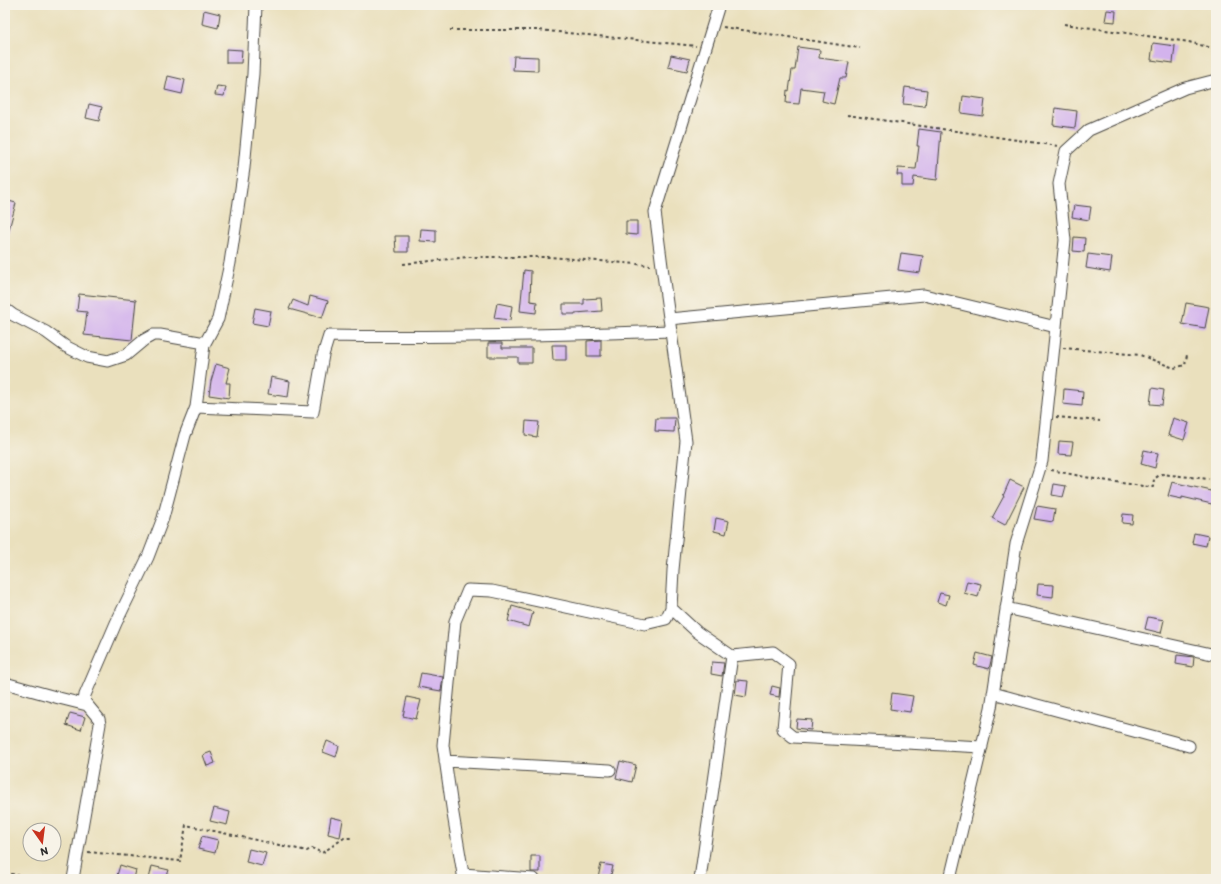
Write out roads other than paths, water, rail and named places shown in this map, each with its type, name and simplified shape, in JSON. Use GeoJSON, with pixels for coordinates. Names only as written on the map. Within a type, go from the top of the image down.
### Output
{"type":"FeatureCollection","features":[{"type":"Feature","properties":{"kind":"street"},"geometry":{"type":"LineString","coordinates":[[73,879],[100,724],[99,719],[84,701],[85,695],[116,623],[148,557],[163,518],[185,435],[196,407],[205,343],[218,319],[230,263],[244,168],[256,5]]}},
{"type":"Feature","properties":{"kind":"street"},"geometry":{"type":"LineString","coordinates":[[534,879],[463,876],[443,745],[455,621],[468,590],[492,591],[645,624],[666,619],[671,608],[673,570],[686,441],[655,212],[718,5]]}},
{"type":"Feature","properties":{"kind":"street"},"geometry":{"type":"LineString","coordinates":[[950,879],[982,747],[993,693],[1016,544],[1042,461],[1065,240],[1059,184],[1066,151],[1089,130],[1185,88],[1216,80]]}},
{"type":"Feature","properties":{"kind":"street"},"geometry":{"type":"LineString","coordinates":[[669,319],[924,295],[1056,326]]}},
{"type":"Feature","properties":{"kind":"street"},"geometry":{"type":"LineString","coordinates":[[5,309],[13,315],[46,332],[65,346],[87,357],[108,361],[126,355],[144,340],[153,335],[205,343]]}},
{"type":"Feature","properties":{"kind":"street"},"geometry":{"type":"LineString","coordinates":[[196,407],[313,412],[323,355],[329,336],[537,336],[671,331]]}},
{"type":"Feature","properties":{"kind":"street"},"geometry":{"type":"LineString","coordinates":[[671,608],[697,632],[732,656],[773,652],[789,664],[783,730],[793,737],[982,747]]}},
{"type":"Feature","properties":{"kind":"street"},"geometry":{"type":"LineString","coordinates":[[1006,608],[1216,654]]}},
{"type":"Feature","properties":{"kind":"street"},"geometry":{"type":"LineString","coordinates":[[700,879],[732,656]]}},
{"type":"Feature","properties":{"kind":"street"},"geometry":{"type":"LineString","coordinates":[[5,683],[87,705]]}},
{"type":"Feature","properties":{"kind":"street"},"geometry":{"type":"LineString","coordinates":[[993,693],[1188,746]]}},
{"type":"Feature","properties":{"kind":"street"},"geometry":{"type":"LineString","coordinates":[[445,761],[610,770]]}}]}
